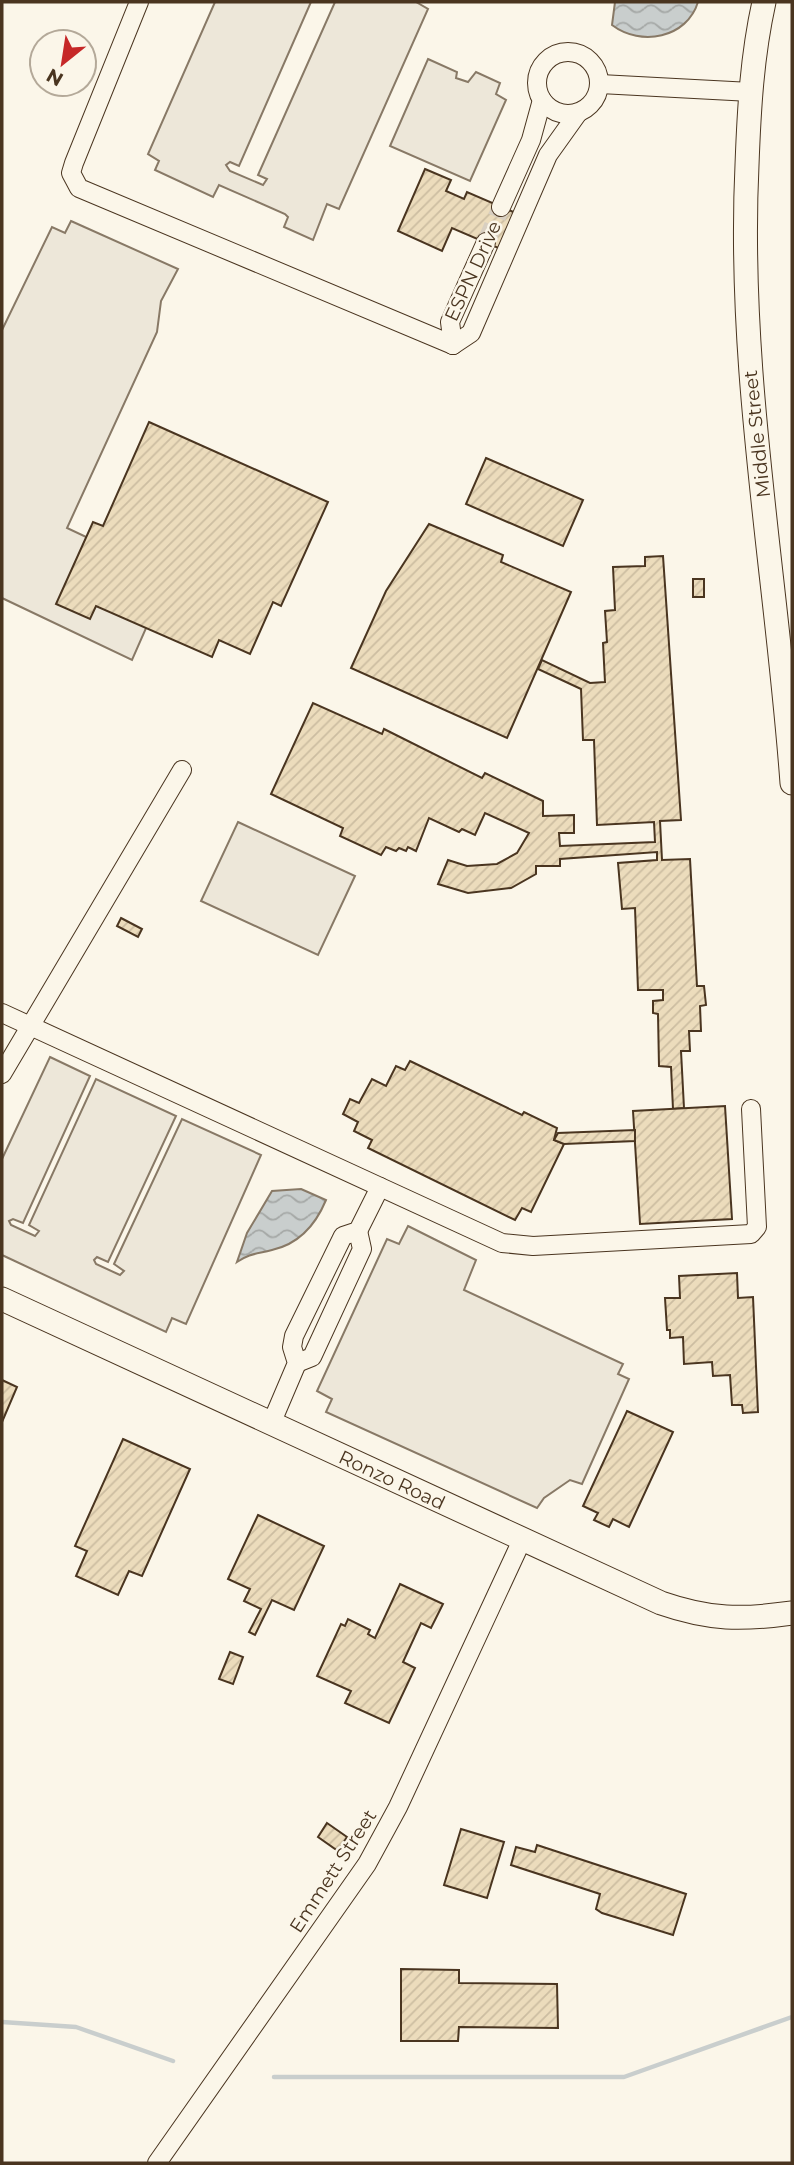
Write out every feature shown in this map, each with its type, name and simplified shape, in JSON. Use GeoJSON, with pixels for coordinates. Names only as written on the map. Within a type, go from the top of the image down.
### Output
{"type":"FeatureCollection","features":[{"type":"Feature","properties":{"kind":"main road","name":"Middle Street"},"geometry":{"type":"LineString","coordinates":[[764,2],[751,88],[746,180],[746,321],[792,783]]}},
{"type":"Feature","properties":{"kind":"main road","name":"Ronzo Road"},"geometry":{"type":"LineString","coordinates":[[2,1299],[522,1540],[687,1612],[738,1619],[792,1613]]}},
{"type":"Feature","properties":{"kind":"street"},"geometry":{"type":"LineString","coordinates":[[139,2],[74,163],[71,173],[79,188],[453,345]]}},
{"type":"Feature","properties":{"kind":"street","name":"ESPN Drive"},"geometry":{"type":"LineString","coordinates":[[486,242],[450,322],[453,345],[471,333],[548,155],[578,113],[595,101],[600,84],[597,70],[582,54],[561,52],[544,62],[539,71],[537,80],[542,100],[531,140],[501,207]]}},
{"type":"Feature","properties":{"kind":"street"},"geometry":{"type":"LineString","coordinates":[[600,84],[751,88]]}},
{"type":"Feature","properties":{"kind":"street"},"geometry":{"type":"LineString","coordinates":[[542,100],[558,113],[578,113]]}},
{"type":"Feature","properties":{"kind":"street"},"geometry":{"type":"LineString","coordinates":[[2,1074],[28,1025],[182,770]]}},
{"type":"Feature","properties":{"kind":"street"},"geometry":{"type":"LineString","coordinates":[[2,1013],[502,1243],[533,1246],[751,1234],[757,1227],[751,1109]]}},
{"type":"Feature","properties":{"kind":"street"},"geometry":{"type":"LineString","coordinates":[[297,1363],[312,1357],[331,1318],[362,1249],[358,1231],[380,1187]]}},
{"type":"Feature","properties":{"kind":"street"},"geometry":{"type":"LineString","coordinates":[[271,1424],[297,1363],[292,1347],[294,1336],[343,1236],[358,1231]]}},
{"type":"Feature","properties":{"kind":"street","name":"Emmett Street"},"geometry":{"type":"LineString","coordinates":[[159,2162],[367,1864],[398,1807],[522,1540]]}},
{"type":"Feature","properties":{"kind":"shaded area"},"geometry":{"type":"Polygon","coordinates":[[[215,2],[311,2],[239,166],[230,162],[226,165],[230,171],[263,185],[267,179],[258,175],[335,2],[416,2],[428,9],[339,209],[327,204],[313,240],[284,227],[288,217],[285,214],[219,185],[213,197],[155,170],[159,161],[148,154],[215,2]]]}},
{"type":"Feature","properties":{"kind":"shaded area"},"geometry":{"type":"Polygon","coordinates":[[[428,59],[457,72],[456,78],[468,82],[476,72],[500,83],[496,94],[506,100],[470,181],[390,146],[428,59]]]}},
{"type":"Feature","properties":{"kind":"shaded area"},"geometry":{"type":"Polygon","coordinates":[[[71,221],[178,269],[161,301],[157,332],[67,528],[169,576],[132,660],[2,598],[2,330],[52,227],[65,233],[71,221]]]}},
{"type":"Feature","properties":{"kind":"shaded area"},"geometry":{"type":"Polygon","coordinates":[[[238,822],[355,876],[318,955],[201,901],[238,822]]]}},
{"type":"Feature","properties":{"kind":"shaded area"},"geometry":{"type":"Polygon","coordinates":[[[50,1057],[90,1076],[23,1223],[13,1219],[9,1221],[11,1225],[35,1236],[39,1231],[29,1225],[96,1079],[176,1116],[108,1262],[97,1257],[94,1260],[96,1264],[120,1275],[124,1271],[114,1264],[182,1119],[261,1155],[186,1324],[172,1318],[166,1332],[2,1255],[2,1159],[50,1057]]]}},
{"type":"Feature","properties":{"kind":"shaded area"},"geometry":{"type":"Polygon","coordinates":[[[408,1226],[476,1260],[464,1290],[623,1364],[618,1374],[629,1379],[582,1484],[570,1480],[544,1498],[537,1508],[326,1412],[332,1399],[317,1391],[387,1239],[399,1244],[408,1226]]]}},
{"type":"Feature","properties":{"kind":"water"},"geometry":{"type":"Polygon","coordinates":[[[615,2],[698,2],[684,24],[674,31],[649,37],[636,36],[612,25],[615,2]]]}},
{"type":"Feature","properties":{"kind":"water"},"geometry":{"type":"Polygon","coordinates":[[[301,1189],[326,1200],[312,1225],[298,1238],[282,1247],[250,1255],[237,1262],[247,1233],[272,1191],[301,1189]]]}},
{"type":"Feature","properties":{"kind":"building"},"geometry":{"type":"Polygon","coordinates":[[[425,169],[451,180],[446,191],[464,199],[467,192],[518,214],[503,250],[452,228],[442,251],[398,231],[425,169]]]}},
{"type":"Feature","properties":{"kind":"building"},"geometry":{"type":"Polygon","coordinates":[[[149,422],[328,502],[281,606],[273,602],[250,654],[219,640],[212,657],[96,606],[90,619],[56,604],[93,522],[103,526],[149,422]]]}},
{"type":"Feature","properties":{"kind":"building"},"geometry":{"type":"Polygon","coordinates":[[[486,458],[583,500],[563,546],[466,504],[486,458]]]}},
{"type":"Feature","properties":{"kind":"building"},"geometry":{"type":"Polygon","coordinates":[[[429,524],[503,555],[501,562],[571,592],[507,738],[351,668],[386,591],[429,524]]]}},
{"type":"Feature","properties":{"kind":"building"},"geometry":{"type":"Polygon","coordinates":[[[663,556],[681,820],[660,821],[662,860],[690,859],[697,986],[704,986],[706,1005],[700,1006],[701,1031],[689,1031],[690,1051],[681,1051],[684,1108],[673,1109],[671,1067],[659,1066],[658,1014],[653,1013],[653,1001],[663,1000],[663,990],[638,990],[635,908],[622,909],[618,863],[657,860],[657,852],[560,859],[560,866],[536,866],[536,874],[511,888],[468,893],[438,884],[448,860],[467,866],[497,864],[517,853],[529,833],[485,813],[475,835],[462,829],[459,832],[429,818],[416,851],[408,847],[406,851],[399,848],[396,851],[386,847],[381,855],[340,836],[343,828],[271,794],[313,703],[382,734],[384,729],[482,778],[485,773],[543,801],[543,816],[574,815],[574,833],[559,833],[560,846],[655,842],[654,822],[597,825],[594,740],[583,740],[581,689],[538,669],[542,660],[590,683],[605,682],[605,611],[615,610],[613,567],[645,566],[645,557],[663,556]]]}},
{"type":"Feature","properties":{"kind":"building"},"geometry":{"type":"Polygon","coordinates":[[[693,579],[704,579],[704,597],[693,597],[693,579]]]}},
{"type":"Feature","properties":{"kind":"building"},"geometry":{"type":"Polygon","coordinates":[[[121,918],[142,929],[138,937],[117,926],[121,918]]]}},
{"type":"Feature","properties":{"kind":"building"},"geometry":{"type":"Polygon","coordinates":[[[410,1061],[522,1115],[524,1112],[557,1128],[554,1140],[564,1144],[531,1212],[522,1208],[515,1220],[368,1148],[372,1140],[354,1131],[358,1122],[343,1114],[350,1099],[359,1103],[372,1079],[386,1086],[396,1066],[405,1070],[410,1061]]]}},
{"type":"Feature","properties":{"kind":"building"},"geometry":{"type":"Polygon","coordinates":[[[725,1106],[732,1219],[640,1224],[633,1111],[725,1106]]]}},
{"type":"Feature","properties":{"kind":"building"},"geometry":{"type":"Polygon","coordinates":[[[635,1130],[635,1141],[564,1144],[554,1140],[558,1133],[635,1130]]]}},
{"type":"Feature","properties":{"kind":"building"},"geometry":{"type":"Polygon","coordinates":[[[737,1273],[738,1298],[753,1297],[758,1412],[743,1413],[742,1405],[732,1405],[730,1375],[713,1376],[712,1362],[684,1364],[683,1337],[670,1338],[670,1330],[667,1330],[665,1298],[680,1298],[679,1276],[737,1273]]]}},
{"type":"Feature","properties":{"kind":"building"},"geometry":{"type":"Polygon","coordinates":[[[2,1380],[17,1387],[2,1422],[2,1380]]]}},
{"type":"Feature","properties":{"kind":"building"},"geometry":{"type":"Polygon","coordinates":[[[627,1411],[673,1432],[629,1527],[613,1519],[609,1527],[594,1520],[598,1513],[583,1506],[627,1411]]]}},
{"type":"Feature","properties":{"kind":"building"},"geometry":{"type":"Polygon","coordinates":[[[123,1439],[190,1469],[142,1576],[129,1571],[118,1595],[76,1576],[87,1551],[75,1546],[123,1439]]]}},
{"type":"Feature","properties":{"kind":"building"},"geometry":{"type":"Polygon","coordinates":[[[258,1515],[324,1546],[294,1610],[272,1600],[255,1635],[249,1632],[261,1609],[244,1601],[250,1589],[228,1579],[258,1515]]]}},
{"type":"Feature","properties":{"kind":"building"},"geometry":{"type":"Polygon","coordinates":[[[400,1584],[443,1604],[431,1628],[421,1623],[403,1662],[415,1668],[389,1723],[345,1703],[351,1691],[317,1676],[341,1624],[345,1626],[348,1619],[370,1630],[368,1634],[375,1638],[400,1584]]]}},
{"type":"Feature","properties":{"kind":"building"},"geometry":{"type":"Polygon","coordinates":[[[230,1652],[243,1657],[233,1684],[219,1679],[230,1652]]]}},
{"type":"Feature","properties":{"kind":"building"},"geometry":{"type":"Polygon","coordinates":[[[327,1823],[347,1837],[338,1851],[318,1837],[327,1823]]]}},
{"type":"Feature","properties":{"kind":"building"},"geometry":{"type":"Polygon","coordinates":[[[461,1829],[504,1842],[487,1898],[444,1885],[461,1829]]]}},
{"type":"Feature","properties":{"kind":"building"},"geometry":{"type":"Polygon","coordinates":[[[537,1845],[686,1894],[673,1935],[602,1913],[596,1909],[600,1894],[511,1865],[516,1847],[535,1852],[537,1845]]]}},
{"type":"Feature","properties":{"kind":"building"},"geometry":{"type":"Polygon","coordinates":[[[401,1969],[459,1970],[459,1983],[557,1984],[558,2028],[459,2027],[458,2041],[401,2041],[401,1969]]]}},
{"type":"Feature","properties":{"kind":"waterway"},"geometry":{"type":"LineString","coordinates":[[274,2077],[624,2077],[792,2017]]}},
{"type":"Feature","properties":{"kind":"waterway"},"geometry":{"type":"LineString","coordinates":[[2,2022],[76,2027],[173,2061]]}},
{"type":"Feature","properties":{"kind":"tunnel"},"geometry":{"type":"LineString","coordinates":[[486,242],[501,207]]}}]}
